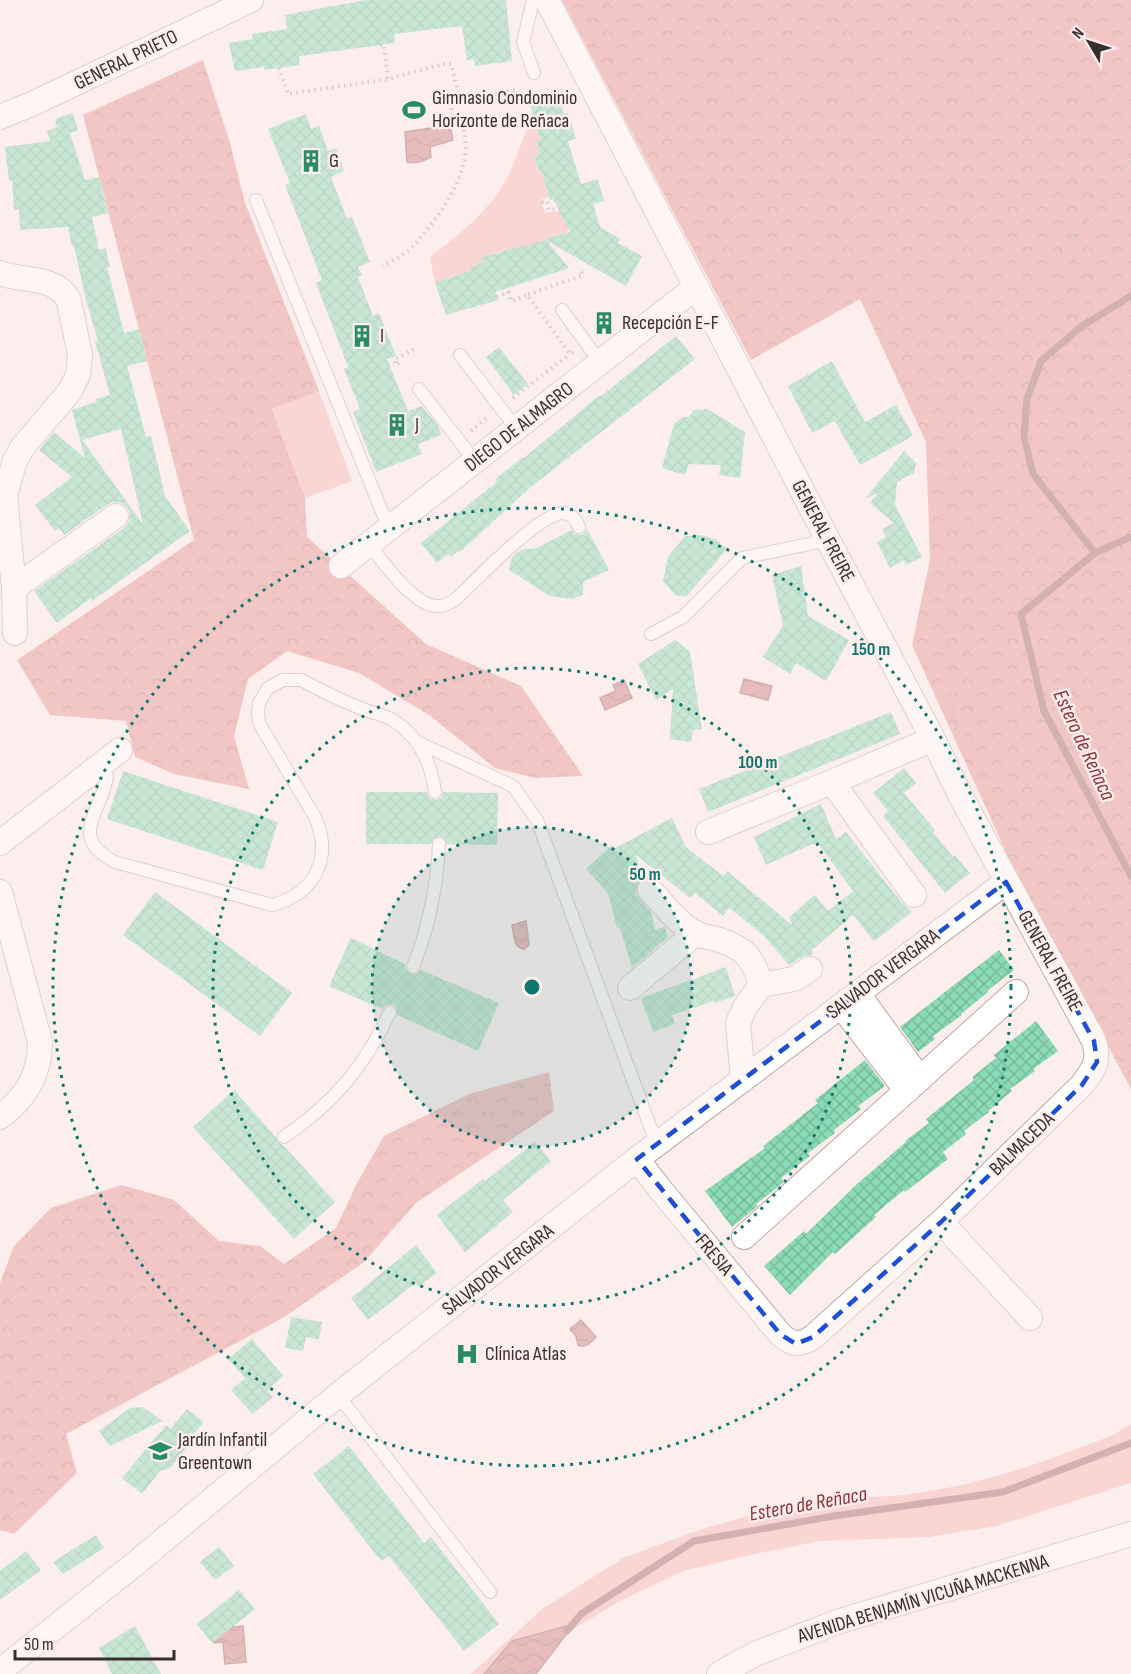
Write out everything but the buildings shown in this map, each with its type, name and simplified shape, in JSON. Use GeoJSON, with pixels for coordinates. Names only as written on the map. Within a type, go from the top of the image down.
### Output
{"type":"FeatureCollection","features":[{"type":"Feature","properties":{"kind":"street","name":"GENERAL PRIETO"},"geometry":{"type":"LineString","coordinates":[[0,117],[34,104],[251,0]]}},
{"type":"Feature","properties":{"kind":"street","name":"GENERAL FREIRE"},"geometry":{"type":"LineString","coordinates":[[547,0],[828,540],[944,738],[960,795],[1094,1041],[1096,1062]]}},
{"type":"Feature","properties":{"kind":"street"},"geometry":{"type":"LineString","coordinates":[[0,273],[51,283],[65,293],[69,301],[80,355],[75,384],[22,448],[3,496],[14,588],[15,633]]}},
{"type":"Feature","properties":{"kind":"street","name":"DIEGO DE ALMAGRO"},"geometry":{"type":"LineString","coordinates":[[342,566],[696,287]]}},
{"type":"Feature","properties":{"kind":"street"},"geometry":{"type":"LineString","coordinates":[[14,588],[116,516]]}},
{"type":"Feature","properties":{"kind":"street"},"geometry":{"type":"LineString","coordinates":[[708,831],[944,738]]}},
{"type":"Feature","properties":{"kind":"street"},"geometry":{"type":"LineString","coordinates":[[0,843],[112,757]]}},
{"type":"Feature","properties":{"kind":"street"},"geometry":{"type":"LineString","coordinates":[[832,782],[914,896]]}},
{"type":"Feature","properties":{"kind":"street","name":"SALVADOR VERGARA"},"geometry":{"type":"LineString","coordinates":[[0,1671],[136,1563],[338,1395],[657,1144],[1006,882]]}},
{"type":"Feature","properties":{"kind":"street"},"geometry":{"type":"LineString","coordinates":[[650,890],[677,918],[696,933],[738,947],[750,957],[761,985]]}},
{"type":"Feature","properties":{"kind":"street"},"geometry":{"type":"LineString","coordinates":[[0,892],[40,1049],[38,1068],[26,1092],[18,1102],[0,1116]]}},
{"type":"Feature","properties":{"kind":"street"},"geometry":{"type":"LineString","coordinates":[[630,988],[696,933]]}},
{"type":"Feature","properties":{"kind":"street"},"geometry":{"type":"LineString","coordinates":[[743,1080],[738,1023],[745,1006],[761,985],[794,979],[810,969]]}},
{"type":"Feature","properties":{"kind":"street"},"geometry":{"type":"LineString","coordinates":[[744,1237],[1016,992]]}},
{"type":"Feature","properties":{"kind":"street"},"geometry":{"type":"LineString","coordinates":[[849,1000],[914,1085]]}},
{"type":"Feature","properties":{"kind":"street","name":"BALMACEDA"},"geometry":{"type":"LineString","coordinates":[[796,1344],[804,1343],[813,1337],[941,1222],[1082,1086],[1096,1062]]}},
{"type":"Feature","properties":{"kind":"street","name":"FRESIA"},"geometry":{"type":"LineString","coordinates":[[638,1159],[660,1189],[780,1334],[796,1344]]}},
{"type":"Feature","properties":{"kind":"street"},"geometry":{"type":"LineString","coordinates":[[941,1222],[1030,1318]]}},
{"type":"Feature","properties":{"kind":"street","name":"AVENIDA BENJAMÍN VICUÑA MACKENNA"},"geometry":{"type":"LineString","coordinates":[[719,1674],[755,1654],[840,1621],[1131,1534]]}},
{"type":"Feature","properties":{"kind":"lane"},"geometry":{"type":"LineString","coordinates":[[533,0],[523,42],[534,73]]}},
{"type":"Feature","properties":{"kind":"lane"},"geometry":{"type":"LineString","coordinates":[[256,200],[389,529]]}},
{"type":"Feature","properties":{"kind":"lane"},"geometry":{"type":"LineString","coordinates":[[562,310],[600,362]]}},
{"type":"Feature","properties":{"kind":"lane"},"geometry":{"type":"LineString","coordinates":[[460,355],[516,428]]}},
{"type":"Feature","properties":{"kind":"lane"},"geometry":{"type":"LineString","coordinates":[[419,388],[475,461]]}},
{"type":"Feature","properties":{"kind":"lane"},"geometry":{"type":"LineString","coordinates":[[369,544],[400,582],[420,600],[425,604],[439,606],[456,599],[522,536],[558,514],[573,516],[579,527]]}},
{"type":"Feature","properties":{"kind":"lane"},"geometry":{"type":"LineString","coordinates":[[651,634],[683,618],[742,558],[828,540]]}},
{"type":"Feature","properties":{"kind":"lane"},"geometry":{"type":"LineString","coordinates":[[112,757],[107,779],[89,826],[93,843],[106,857],[115,862],[272,905],[284,902],[306,887],[320,865],[322,840],[315,817],[259,722],[259,703],[268,688],[283,680],[301,680],[391,720],[416,742],[513,786],[537,820],[657,1144]]}},
{"type":"Feature","properties":{"kind":"lane"},"geometry":{"type":"LineString","coordinates":[[416,742],[429,764],[435,792]]}},
{"type":"Feature","properties":{"kind":"lane"},"geometry":{"type":"LineString","coordinates":[[413,967],[431,914],[436,887],[439,844]]}},
{"type":"Feature","properties":{"kind":"lane"},"geometry":{"type":"LineString","coordinates":[[285,1137],[314,1116],[347,1084],[364,1062],[390,1012]]}},
{"type":"Feature","properties":{"kind":"lane"},"geometry":{"type":"LineString","coordinates":[[338,1395],[490,1592]]}},
{"type":"Feature","properties":{"kind":"path"},"geometry":{"type":"LineString","coordinates":[[380,45],[384,45],[388,79]]}},
{"type":"Feature","properties":{"kind":"path"},"geometry":{"type":"LineString","coordinates":[[279,68],[288,94],[388,79],[442,64],[451,64],[460,100]]}},
{"type":"Feature","properties":{"kind":"path"},"geometry":{"type":"LineString","coordinates":[[382,266],[415,244],[445,208],[452,195],[466,152],[462,124],[459,118],[454,120],[450,104],[519,89]]}},
{"type":"Feature","properties":{"kind":"path"},"geometry":{"type":"LineString","coordinates":[[944,738],[955,394],[963,369],[982,333],[1010,300],[1043,270],[1081,228],[1116,187],[1131,160]]}},
{"type":"Feature","properties":{"kind":"path"},"geometry":{"type":"LineString","coordinates":[[542,202],[547,201],[549,210],[559,208]]}},
{"type":"Feature","properties":{"kind":"path"},"geometry":{"type":"LineString","coordinates":[[497,297],[508,292],[511,301],[527,295]]}},
{"type":"Feature","properties":{"kind":"path"},"geometry":{"type":"LineString","coordinates":[[399,363],[396,365],[394,360],[416,348]]}},
{"type":"Feature","properties":{"kind":"highlighted area"},"geometry":{"type":"Polygon","coordinates":[[[1006,882],[1094,1041],[1097,1062],[1082,1085],[941,1222],[813,1337],[796,1344],[780,1334],[637,1159],[1006,882]]]}},
{"type":"Feature","properties":{"kind":"shaded area"},"geometry":{"type":"Polygon","coordinates":[[[532,113],[540,140],[536,142],[540,154],[534,156],[549,197],[541,199],[545,213],[559,211],[564,213],[569,232],[554,236],[555,241],[528,246],[502,255],[501,251],[482,257],[484,262],[471,266],[472,270],[435,283],[430,257],[473,222],[495,197],[512,167],[532,113]]]}},
{"type":"Feature","properties":{"kind":"shaded area"},"geometry":{"type":"Polygon","coordinates":[[[319,391],[352,481],[305,498],[272,408],[319,391]]]}},
{"type":"Feature","properties":{"kind":"shaded area"},"geometry":{"type":"Polygon","coordinates":[[[1131,1424],[1131,1483],[996,1526],[929,1537],[820,1541],[683,1571],[618,1602],[570,1631],[519,1674],[471,1674],[541,1610],[623,1558],[696,1531],[758,1513],[844,1499],[905,1495],[958,1486],[997,1476],[1111,1436],[1131,1424]]]}},
{"type":"Feature","properties":{"kind":"green space"},"geometry":{"type":"Polygon","coordinates":[[[562,0],[1131,0],[1131,1089],[1016,874],[912,645],[930,559],[926,442],[860,299],[751,360],[562,0]]]}},
{"type":"Feature","properties":{"kind":"green space"},"geometry":{"type":"Polygon","coordinates":[[[203,60],[230,143],[245,203],[319,391],[272,409],[305,498],[307,537],[426,644],[521,686],[583,776],[535,778],[495,768],[429,715],[359,673],[287,651],[248,679],[234,736],[249,789],[174,774],[135,757],[126,721],[50,715],[17,660],[194,540],[83,115],[203,60]]]}},
{"type":"Feature","properties":{"kind":"green space"},"geometry":{"type":"Polygon","coordinates":[[[549,1072],[554,1111],[416,1203],[363,1263],[281,1319],[66,1434],[77,1473],[14,1534],[0,1530],[0,1283],[14,1246],[51,1208],[122,1185],[174,1200],[219,1241],[260,1246],[284,1264],[336,1228],[356,1185],[384,1136],[469,1094],[549,1072]]]}},
{"type":"Feature","properties":{"kind":"water"},"geometry":{"type":"Polygon","coordinates":[[[450,125],[453,140],[430,147],[431,157],[423,161],[407,162],[405,132],[450,125]]]}},
{"type":"Feature","properties":{"kind":"water"},"geometry":{"type":"Polygon","coordinates":[[[744,679],[772,686],[768,700],[740,693],[744,679]]]}},
{"type":"Feature","properties":{"kind":"water"},"geometry":{"type":"Polygon","coordinates":[[[624,680],[632,698],[605,710],[600,698],[616,691],[613,685],[624,680]]]}},
{"type":"Feature","properties":{"kind":"water"},"geometry":{"type":"Polygon","coordinates":[[[526,921],[529,945],[524,949],[516,943],[512,925],[526,921]]]}},
{"type":"Feature","properties":{"kind":"water"},"geometry":{"type":"Polygon","coordinates":[[[581,1320],[596,1337],[583,1346],[578,1345],[576,1336],[570,1329],[581,1320]]]}},
{"type":"Feature","properties":{"kind":"water"},"geometry":{"type":"Polygon","coordinates":[[[574,1624],[536,1674],[484,1674],[512,1641],[574,1624]]]}},
{"type":"Feature","properties":{"kind":"water"},"geometry":{"type":"Polygon","coordinates":[[[243,1626],[246,1662],[225,1664],[223,1642],[214,1643],[213,1629],[243,1626]]]}},
{"type":"Feature","properties":{"kind":"waterway"},"geometry":{"type":"LineString","coordinates":[[1095,553],[1033,474],[1024,437],[1027,399],[1041,361],[1082,326],[1131,296]]}},
{"type":"Feature","properties":{"kind":"waterway","name":"Estero de Reñaca"},"geometry":{"type":"LineString","coordinates":[[1131,537],[1095,553],[1021,614],[1044,711],[1131,876]]}},
{"type":"Feature","properties":{"kind":"waterway","name":"Estero de Reñaca"},"geometry":{"type":"LineString","coordinates":[[567,1631],[581,1614],[694,1541],[834,1516],[1003,1492],[1131,1443]]}},
{"type":"Feature","properties":{"kind":"place","name":"Gimnasio Condominio Horizonte de Reñaca"},"geometry":{"type":"Point","coordinates":[414,110]}},
{"type":"Feature","properties":{"kind":"place","name":"G"},"geometry":{"type":"Point","coordinates":[311,161]}},
{"type":"Feature","properties":{"kind":"place","name":"Recepción E-F"},"geometry":{"type":"Point","coordinates":[604,323]}},
{"type":"Feature","properties":{"kind":"place","name":"I"},"geometry":{"type":"Point","coordinates":[362,336]}},
{"type":"Feature","properties":{"kind":"place","name":"J"},"geometry":{"type":"Point","coordinates":[397,425]}},
{"type":"Feature","properties":{"kind":"place","name":"Clínica Atlas"},"geometry":{"type":"Point","coordinates":[467,1354]}},
{"type":"Feature","properties":{"kind":"place","name":"Jardín Infantil Greentown"},"geometry":{"type":"Point","coordinates":[160,1451]}}]}
